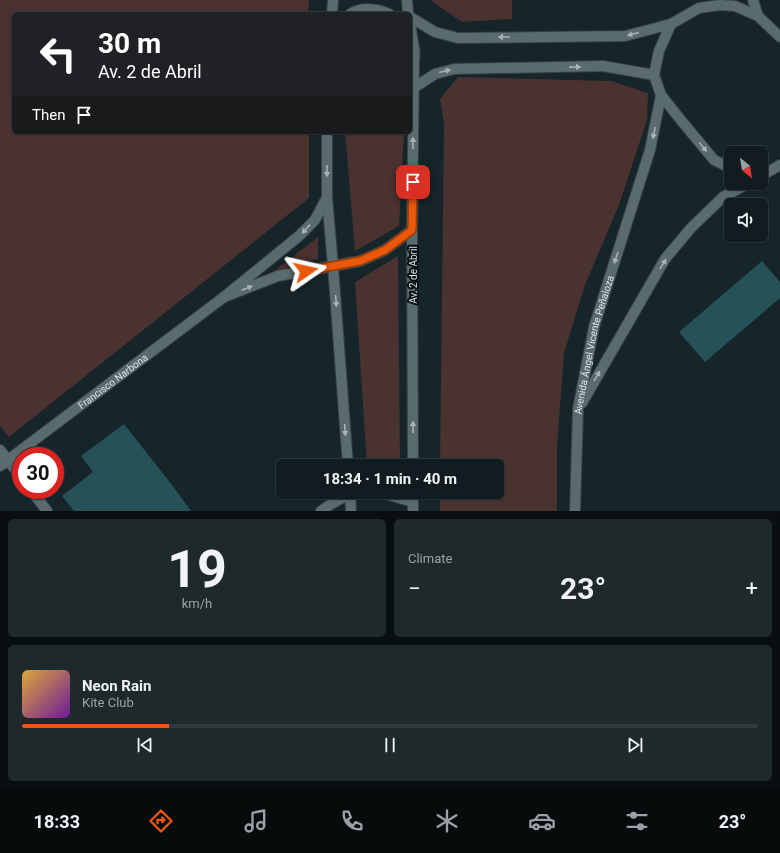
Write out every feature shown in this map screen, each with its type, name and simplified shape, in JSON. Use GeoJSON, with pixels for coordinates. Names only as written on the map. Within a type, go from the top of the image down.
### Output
{"type":"FeatureCollection","features":[{"type":"Feature","properties":{"kind":"street"},"geometry":{"type":"LineString","coordinates":[[332,12],[333,0]]}},
{"type":"Feature","properties":{"kind":"street"},"geometry":{"type":"LineString","coordinates":[[406,0],[408,12]]}},
{"type":"Feature","properties":{"kind":"street"},"geometry":{"type":"LineString","coordinates":[[754,0],[758,16]]}},
{"type":"Feature","properties":{"kind":"street"},"geometry":{"type":"LineString","coordinates":[[412,18],[435,32],[458,38],[625,36],[671,24],[701,4],[720,5],[735,6],[758,16],[780,38]]}},
{"type":"Feature","properties":{"kind":"street"},"geometry":{"type":"LineString","coordinates":[[354,12],[369,9],[382,12]]}},
{"type":"Feature","properties":{"kind":"street"},"geometry":{"type":"LineString","coordinates":[[671,24],[659,51],[654,75],[661,95],[714,160],[724,165]]}},
{"type":"Feature","properties":{"kind":"street","name":"Av. 2 de Abril"},"geometry":{"type":"LineString","coordinates":[[412,38],[415,51],[412,87],[413,459]]}},
{"type":"Feature","properties":{"kind":"street"},"geometry":{"type":"LineString","coordinates":[[412,67],[414,60]]}},
{"type":"Feature","properties":{"kind":"street"},"geometry":{"type":"LineString","coordinates":[[412,87],[435,74],[454,69],[603,66],[654,75]]}},
{"type":"Feature","properties":{"kind":"street","name":"Avenida Ángel Vicente Peñaloza"},"geometry":{"type":"LineString","coordinates":[[578,409],[594,327],[650,150],[661,95]]}},
{"type":"Feature","properties":{"kind":"street"},"geometry":{"type":"LineString","coordinates":[[327,134],[327,196],[347,459]]}},
{"type":"Feature","properties":{"kind":"street"},"geometry":{"type":"LineString","coordinates":[[768,168],[780,165]]}},
{"type":"Feature","properties":{"kind":"street"},"geometry":{"type":"LineString","coordinates":[[768,172],[780,165]]}},
{"type":"Feature","properties":{"kind":"street","name":"Avenida Ángel Vicente Peñaloza"},"geometry":{"type":"LineString","coordinates":[[578,409],[666,259],[691,228],[723,197],[736,190]]}},
{"type":"Feature","properties":{"kind":"street","name":"Francisco Narbona"},"geometry":{"type":"LineString","coordinates":[[4,463],[224,297],[299,236],[315,220],[327,196]]}},
{"type":"Feature","properties":{"kind":"street","name":"Francisco Narbona"},"geometry":{"type":"LineString","coordinates":[[224,297],[278,276],[360,261],[385,250],[412,230]]}},
{"type":"Feature","properties":{"kind":"street"},"geometry":{"type":"LineString","coordinates":[[575,511],[578,409]]}},
{"type":"Feature","properties":{"kind":"street"},"geometry":{"type":"LineString","coordinates":[[0,450],[4,463],[12,470]]}},
{"type":"Feature","properties":{"kind":"street"},"geometry":{"type":"LineString","coordinates":[[38,499],[47,511]]}},
{"type":"Feature","properties":{"kind":"street"},"geometry":{"type":"LineString","coordinates":[[321,511],[341,499]]}},
{"type":"Feature","properties":{"kind":"street"},"geometry":{"type":"LineString","coordinates":[[351,511],[352,499]]}},
{"type":"Feature","properties":{"kind":"street"},"geometry":{"type":"LineString","coordinates":[[403,499],[413,502]]}},
{"type":"Feature","properties":{"kind":"shaded area"},"geometry":{"type":"Polygon","coordinates":[[[0,0],[309,0],[308,12],[12,12],[12,134],[309,134],[309,198],[9,437],[0,426],[0,0]]]}},
{"type":"Feature","properties":{"kind":"shaded area"},"geometry":{"type":"Polygon","coordinates":[[[430,0],[512,0],[512,19],[462,22],[430,0]]]}},
{"type":"Feature","properties":{"kind":"shaded area"},"geometry":{"type":"Polygon","coordinates":[[[458,77],[611,81],[648,93],[647,120],[619,205],[585,285],[564,353],[557,447],[557,511],[440,511],[440,499],[504,499],[504,459],[440,459],[444,124],[440,99],[458,77]]]}},
{"type":"Feature","properties":{"kind":"shaded area"},"geometry":{"type":"Polygon","coordinates":[[[345,134],[404,134],[399,226],[355,251],[345,134]]]}},
{"type":"Feature","properties":{"kind":"shaded area"},"geometry":{"type":"Polygon","coordinates":[[[318,237],[318,259],[273,272],[318,237]]]}},
{"type":"Feature","properties":{"kind":"shaded area"},"geometry":{"type":"Polygon","coordinates":[[[398,256],[400,459],[367,459],[355,282],[398,256]]]}},
{"type":"Feature","properties":{"kind":"building"},"geometry":{"type":"Polygon","coordinates":[[[762,261],[780,282],[780,298],[705,362],[679,332],[762,261]]]}},
{"type":"Feature","properties":{"kind":"building"},"geometry":{"type":"Polygon","coordinates":[[[124,424],[191,511],[74,511],[64,498],[64,494],[93,472],[81,456],[124,424]]]}},
{"type":"Feature","properties":{"kind":"route"},"geometry":{"type":"LineString","coordinates":[[306,271],[360,261],[385,250],[412,230],[413,182]]}}]}
